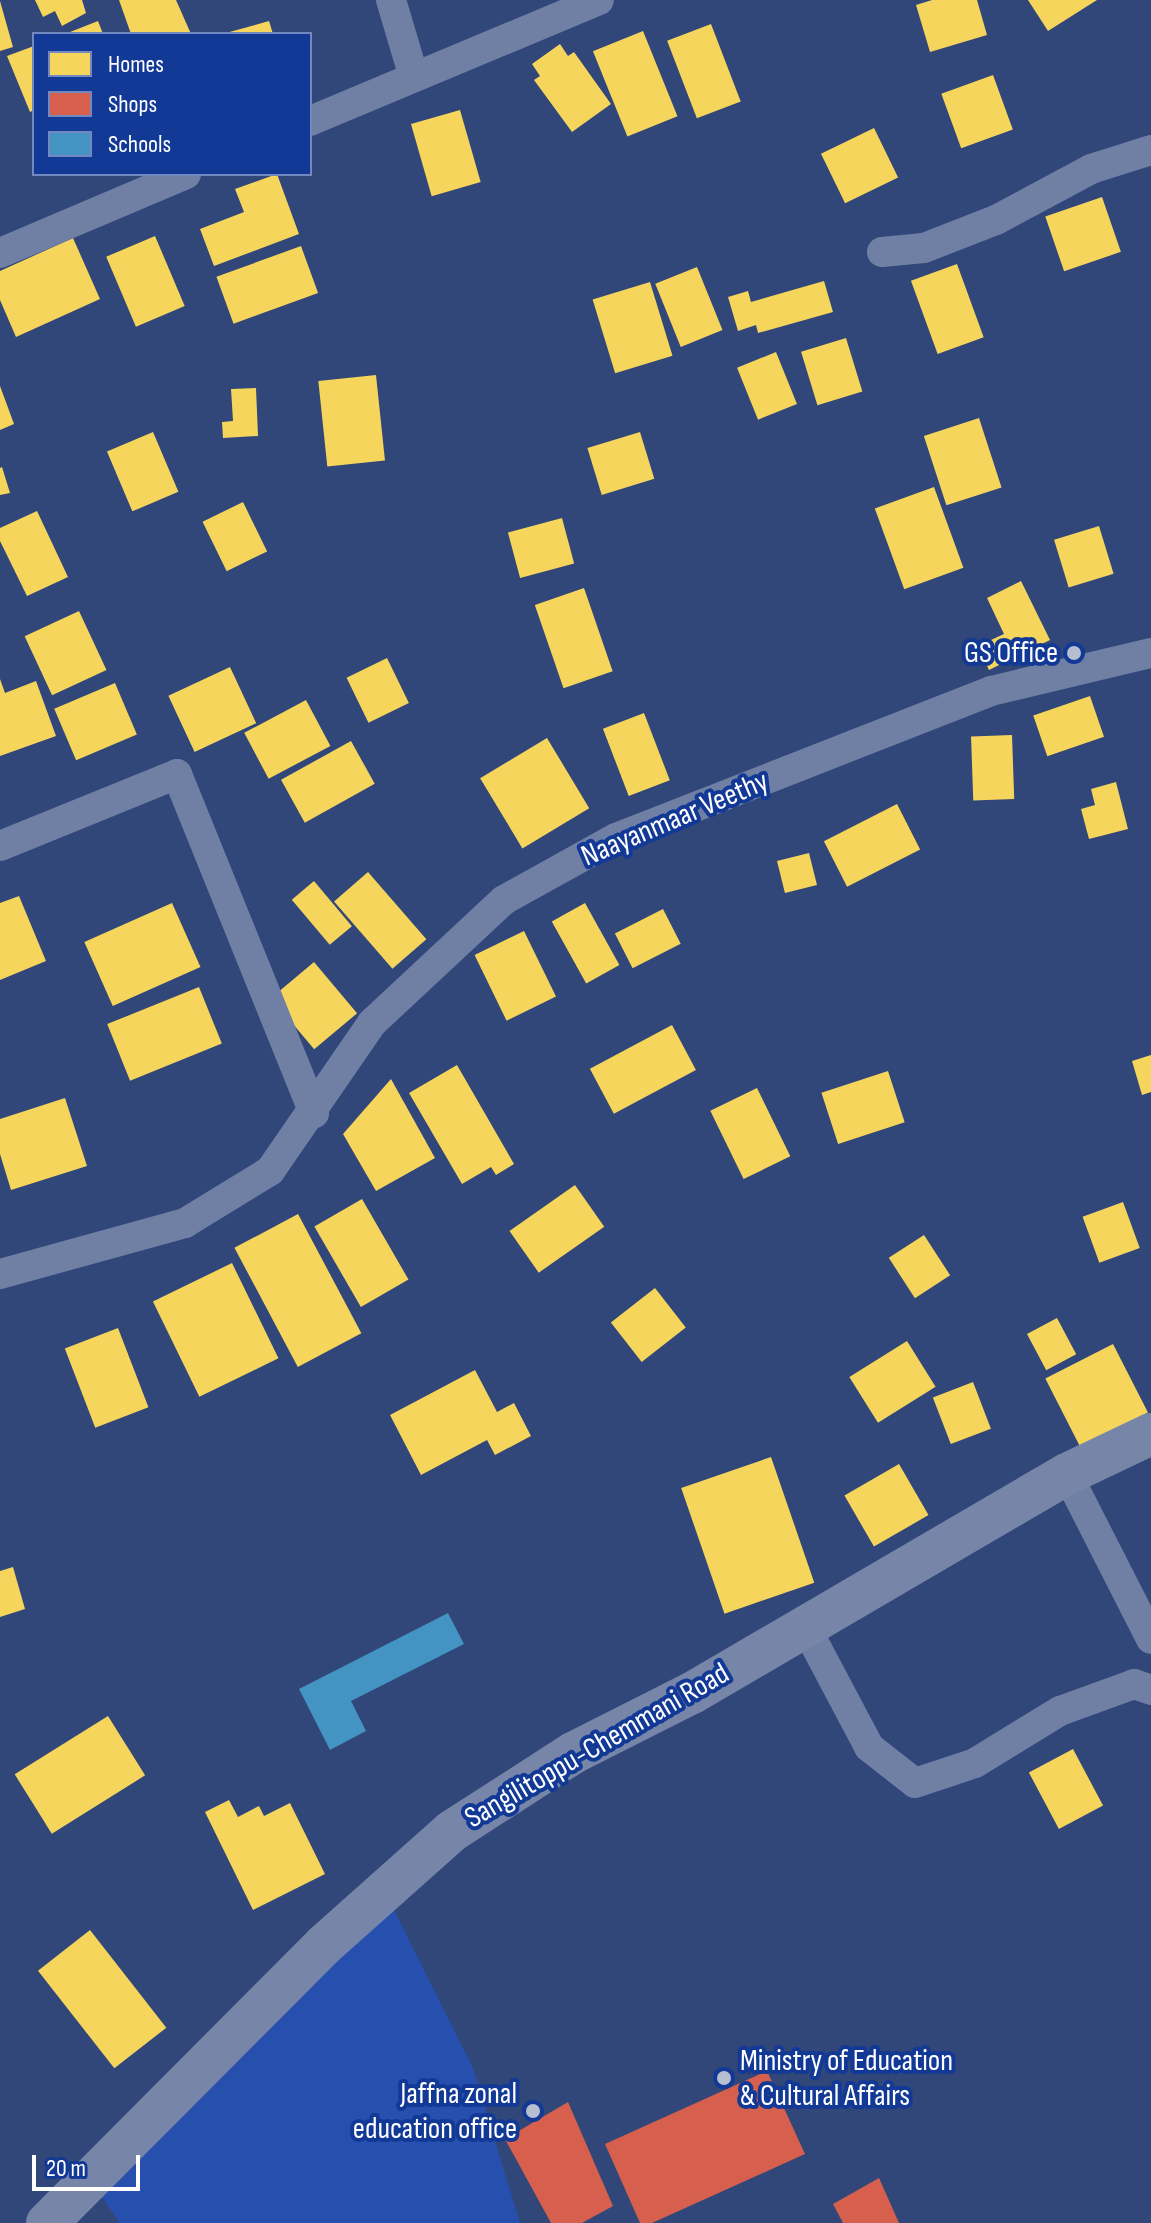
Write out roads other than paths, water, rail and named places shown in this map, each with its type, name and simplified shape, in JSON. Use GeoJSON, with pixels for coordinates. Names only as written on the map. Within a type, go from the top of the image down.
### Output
{"type":"FeatureCollection","features":[{"type":"Feature","properties":{"kind":"main road","name":"Sangilitoppu-Chemmani Road"},"geometry":{"type":"LineString","coordinates":[[47,2223],[324,1945],[452,1831],[573,1753],[692,1693],[804,1624],[1067,1474],[1151,1434]]}},
{"type":"Feature","properties":{"kind":"street"},"geometry":{"type":"LineString","coordinates":[[391,0],[414,77]]}},
{"type":"Feature","properties":{"kind":"street"},"geometry":{"type":"LineString","coordinates":[[312,120],[599,0]]}},
{"type":"Feature","properties":{"kind":"street"},"geometry":{"type":"LineString","coordinates":[[882,252],[938,242],[996,220],[1091,169],[1151,150]]}},
{"type":"Feature","properties":{"kind":"street"},"geometry":{"type":"LineString","coordinates":[[0,253],[181,176]]}},
{"type":"Feature","properties":{"kind":"street","name":"Naayanmaar Veethy"},"geometry":{"type":"LineString","coordinates":[[0,1274],[185,1223],[270,1171],[314,1113],[372,1023],[504,900],[616,838],[991,691],[1151,653]]}},
{"type":"Feature","properties":{"kind":"street"},"geometry":{"type":"LineString","coordinates":[[0,846],[177,774],[314,1113]]}},
{"type":"Feature","properties":{"kind":"street"},"geometry":{"type":"LineString","coordinates":[[1067,1474],[1151,1639]]}},
{"type":"Feature","properties":{"kind":"street"},"geometry":{"type":"LineString","coordinates":[[804,1624],[869,1747],[915,1783],[975,1763],[1060,1711],[1134,1684],[1151,1690]]}},
{"type":"Feature","properties":{"kind":"place","name":"GS Office"},"geometry":{"type":"Point","coordinates":[1074,653]}},
{"type":"Feature","properties":{"kind":"place","name":"Ministry of Education & Cultural Affairs"},"geometry":{"type":"Point","coordinates":[724,2078]}},
{"type":"Feature","properties":{"kind":"place","name":"Jaffna zonal education office"},"geometry":{"type":"Point","coordinates":[533,2111]}}]}
